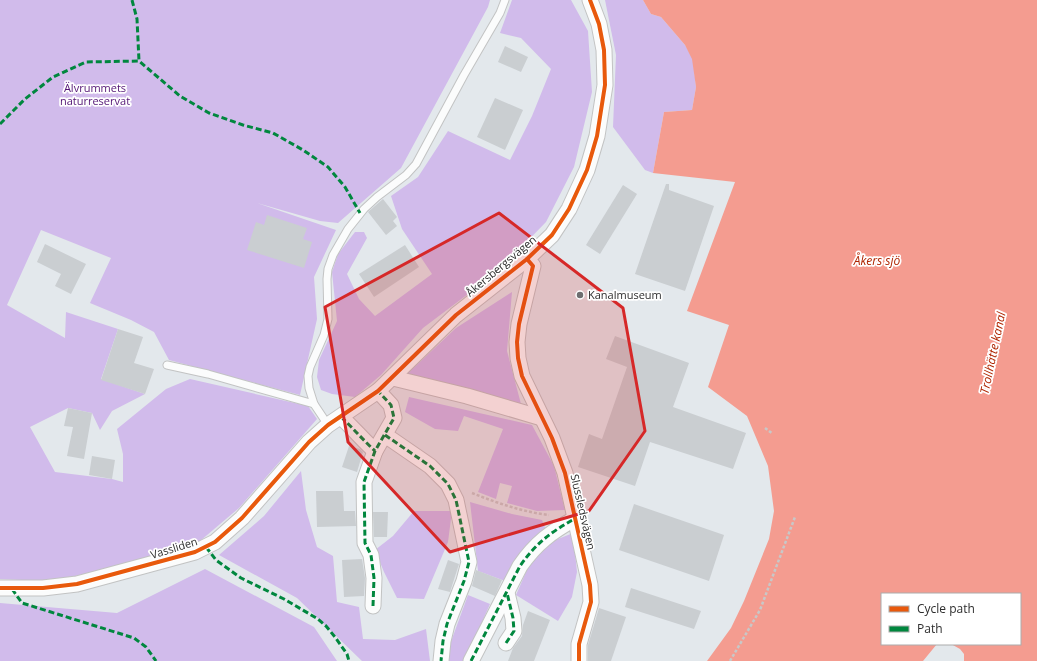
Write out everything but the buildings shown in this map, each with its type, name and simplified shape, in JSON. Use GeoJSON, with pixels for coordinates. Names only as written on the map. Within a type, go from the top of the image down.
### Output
{"type":"FeatureCollection","features":[{"type":"Feature","properties":{"kind":"street","name":"Åkersbergsvägen"},"geometry":{"type":"LineString","coordinates":[[334,421],[378,391],[456,315],[527,259],[552,235],[569,209],[587,170],[597,136],[605,85],[604,50],[599,24],[590,0]]}},
{"type":"Feature","properties":{"kind":"street","name":"Slussledsvägen"},"geometry":{"type":"LineString","coordinates":[[527,259],[533,266],[519,324],[517,342],[518,358],[522,376],[552,438],[565,473],[590,585],[591,602],[579,644],[579,661]]}},
{"type":"Feature","properties":{"kind":"street"},"geometry":{"type":"LineString","coordinates":[[393,378],[467,396],[542,418]]}},
{"type":"Feature","properties":{"kind":"street"},"geometry":{"type":"LineString","coordinates":[[373,606],[374,578],[371,555],[365,542],[364,482],[376,451],[394,418],[391,405],[378,391]]}},
{"type":"Feature","properties":{"kind":"street"},"geometry":{"type":"LineString","coordinates":[[334,421],[353,427],[361,438],[376,451]]}},
{"type":"Feature","properties":{"kind":"street","name":"Vassliden"},"geometry":{"type":"LineString","coordinates":[[0,588],[43,588],[76,584],[169,560],[206,547],[228,531],[242,518],[309,442],[334,421]]}},
{"type":"Feature","properties":{"kind":"street"},"geometry":{"type":"LineString","coordinates":[[385,435],[430,466],[448,484],[456,500],[469,562],[464,581],[447,624],[443,641],[441,661]]}},
{"type":"Feature","properties":{"kind":"street"},"geometry":{"type":"LineString","coordinates":[[470,661],[520,566],[529,554],[554,530],[576,518]]}},
{"type":"Feature","properties":{"kind":"street"},"geometry":{"type":"LineString","coordinates":[[506,644],[514,630],[513,618],[507,593]]}},
{"type":"Feature","properties":{"kind":"lane"},"geometry":{"type":"LineString","coordinates":[[314,404],[308,376],[310,367],[324,335],[328,319],[326,279],[333,255],[348,229],[364,209],[406,175],[416,164],[464,75],[500,13],[505,0]]}},
{"type":"Feature","properties":{"kind":"lane"},"geometry":{"type":"LineString","coordinates":[[167,365],[208,374],[314,404],[334,421]]}},
{"type":"Feature","properties":{"kind":"path"},"geometry":{"type":"LineString","coordinates":[[765,428],[773,434]]}},
{"type":"Feature","properties":{"kind":"path"},"geometry":{"type":"LineString","coordinates":[[448,484],[496,503],[530,512],[576,518]]}},
{"type":"Feature","properties":{"kind":"path"},"geometry":{"type":"LineString","coordinates":[[730,661],[760,610],[795,517]]}},
{"type":"Feature","properties":{"kind":"highlighted area"},"geometry":{"type":"Polygon","coordinates":[[[499,213],[623,308],[645,431],[589,511],[450,552],[348,442],[325,307],[499,213]]]}},
{"type":"Feature","properties":{"kind":"green space","name":"Älvrummets naturreservat"},"geometry":{"type":"Polygon","coordinates":[[[0,0],[490,0],[488,7],[401,168],[338,223],[320,221],[257,203],[336,230],[314,277],[317,319],[300,395],[169,360],[154,332],[131,320],[90,303],[111,258],[41,230],[7,305],[65,338],[66,312],[118,329],[101,379],[145,394],[112,411],[100,430],[92,413],[68,408],[30,427],[55,472],[112,479],[123,482],[123,454],[117,429],[166,389],[190,379],[308,406],[317,419],[239,508],[200,541],[107,569],[43,581],[0,579],[0,0]]]}},
{"type":"Feature","properties":{"kind":"green space"},"geometry":{"type":"Polygon","coordinates":[[[512,0],[571,0],[588,31],[592,92],[574,167],[546,222],[509,260],[476,288],[423,328],[381,375],[355,397],[332,394],[321,390],[317,377],[319,360],[337,321],[332,272],[338,254],[355,232],[364,232],[367,238],[347,274],[359,299],[375,316],[432,274],[402,229],[391,196],[418,177],[448,131],[510,160],[532,116],[551,69],[521,38],[500,33],[512,0]]]}},
{"type":"Feature","properties":{"kind":"green space"},"geometry":{"type":"Polygon","coordinates":[[[605,0],[643,0],[651,14],[661,17],[685,45],[693,59],[696,87],[692,110],[664,112],[653,173],[645,170],[613,127],[616,55],[605,0]]]}},
{"type":"Feature","properties":{"kind":"green space"},"geometry":{"type":"Polygon","coordinates":[[[512,292],[507,351],[521,404],[406,375],[456,328],[512,292]]]}},
{"type":"Feature","properties":{"kind":"green space"},"geometry":{"type":"Polygon","coordinates":[[[409,397],[532,425],[554,466],[565,510],[537,511],[507,503],[512,486],[500,483],[496,499],[478,492],[503,429],[464,416],[458,431],[435,429],[405,412],[409,397]]]}},
{"type":"Feature","properties":{"kind":"green space"},"geometry":{"type":"Polygon","coordinates":[[[301,471],[306,510],[317,547],[333,556],[337,602],[359,607],[363,639],[395,640],[426,629],[430,661],[362,661],[297,598],[219,555],[264,516],[301,471]]]}},
{"type":"Feature","properties":{"kind":"green space"},"geometry":{"type":"Polygon","coordinates":[[[470,502],[512,514],[542,520],[546,530],[505,581],[478,571],[470,502]]]}},
{"type":"Feature","properties":{"kind":"green space"},"geometry":{"type":"Polygon","coordinates":[[[414,511],[452,511],[448,542],[424,599],[397,598],[375,550],[393,536],[414,511]]]}},
{"type":"Feature","properties":{"kind":"green space"},"geometry":{"type":"Polygon","coordinates":[[[573,533],[577,572],[572,597],[558,621],[516,595],[533,556],[553,541],[573,533]]]}},
{"type":"Feature","properties":{"kind":"green space"},"geometry":{"type":"Polygon","coordinates":[[[205,569],[314,627],[337,661],[0,661],[0,603],[117,613],[205,569]]]}},
{"type":"Feature","properties":{"kind":"green space"},"geometry":{"type":"Polygon","coordinates":[[[468,595],[490,604],[465,661],[449,661],[449,647],[468,595]]]}},
{"type":"Feature","properties":{"kind":"water","name":"Åkers sjö"},"geometry":{"type":"Polygon","coordinates":[[[643,0],[1037,0],[1037,661],[964,661],[964,654],[960,649],[953,645],[1021,645],[1021,593],[881,593],[881,645],[936,645],[923,661],[707,661],[731,628],[744,601],[769,539],[774,511],[768,466],[747,416],[708,387],[729,325],[687,311],[735,182],[653,173],[664,112],[692,110],[696,87],[692,59],[685,45],[661,17],[651,14],[643,0]]]}},
{"type":"Feature","properties":{"kind":"marked path"},"geometry":{"type":"LineString","coordinates":[[132,0],[137,19],[139,61]]}},
{"type":"Feature","properties":{"kind":"marked path"},"geometry":{"type":"LineString","coordinates":[[0,124],[25,99],[53,77],[86,62],[139,61],[180,96],[209,113],[243,125],[273,133],[303,150],[328,167],[345,187],[360,213]]}},
{"type":"Feature","properties":{"kind":"marked path"},"geometry":{"type":"LineString","coordinates":[[373,606],[374,578],[371,555],[365,543],[364,482],[375,451],[394,418],[391,405],[378,391]]}},
{"type":"Feature","properties":{"kind":"marked path"},"geometry":{"type":"LineString","coordinates":[[341,417],[375,451]]}},
{"type":"Feature","properties":{"kind":"marked path"},"geometry":{"type":"LineString","coordinates":[[385,435],[430,466],[448,484],[456,500],[469,562],[464,581],[447,624],[443,641],[441,661]]}},
{"type":"Feature","properties":{"kind":"marked path"},"geometry":{"type":"LineString","coordinates":[[471,661],[520,566],[538,544],[559,528],[576,518]]}},
{"type":"Feature","properties":{"kind":"marked path"},"geometry":{"type":"LineString","coordinates":[[206,547],[216,560],[241,578],[284,599],[318,619],[335,637],[347,654],[349,661]]}},
{"type":"Feature","properties":{"kind":"marked path"},"geometry":{"type":"LineString","coordinates":[[12,589],[22,603],[134,638],[146,647],[156,661]]}},
{"type":"Feature","properties":{"kind":"marked path"},"geometry":{"type":"LineString","coordinates":[[506,643],[514,631],[513,618],[507,593]]}},
{"type":"Feature","properties":{"kind":"cycle path"},"geometry":{"type":"LineString","coordinates":[[0,588],[43,588],[77,584],[195,552],[215,542],[242,518],[309,442],[328,425],[378,391],[456,315],[527,259],[552,235],[569,209],[587,170],[597,136],[605,85],[604,50],[599,24],[590,0]]}},
{"type":"Feature","properties":{"kind":"cycle path"},"geometry":{"type":"LineString","coordinates":[[527,259],[533,266],[519,324],[517,342],[518,358],[522,376],[552,438],[565,473],[590,585],[591,602],[579,644],[579,661]]}},
{"type":"Feature","properties":{"kind":"place","name":"Kanalmuseum"},"geometry":{"type":"Point","coordinates":[580,295]}},
{"type":"Feature","properties":{"kind":"water label","name":"Trollhätte kanal"},"geometry":{"type":"Point","coordinates":[993,353]}}]}
